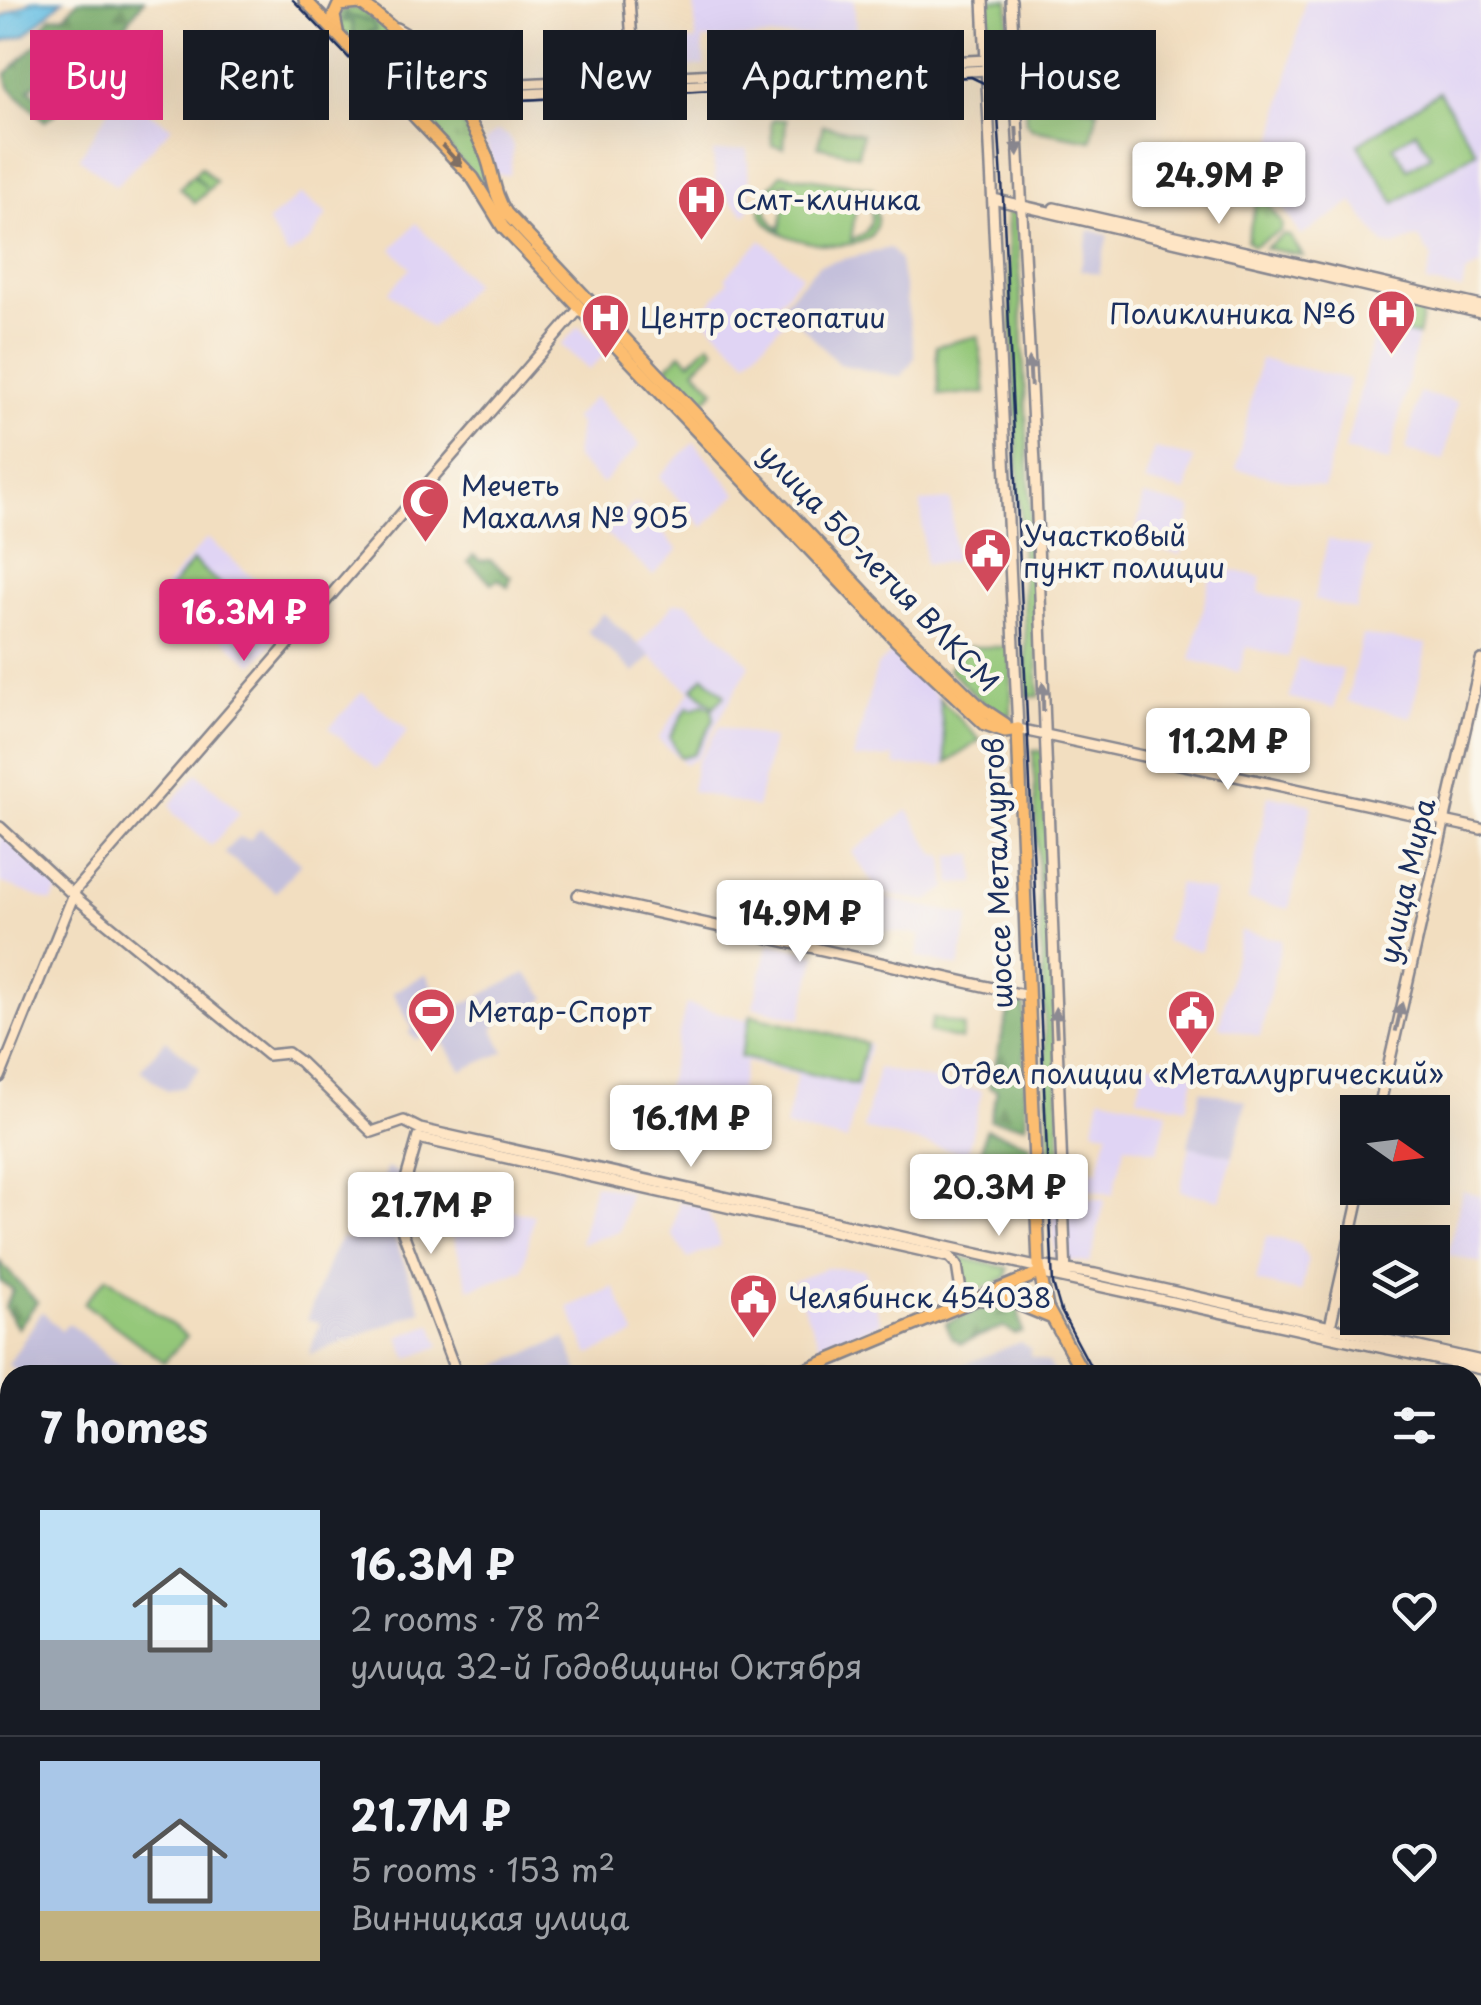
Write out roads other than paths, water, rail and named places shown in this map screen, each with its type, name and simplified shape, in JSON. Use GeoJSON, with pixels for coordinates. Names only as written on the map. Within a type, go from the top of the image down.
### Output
{"type":"FeatureCollection","features":[{"type":"Feature","properties":{"kind":"main road","name":"улица 50-летия ВЛКСМ"},"geometry":{"type":"LineString","coordinates":[[305,0],[349,44]]}},
{"type":"Feature","properties":{"kind":"main road"},"geometry":{"type":"LineString","coordinates":[[629,0],[631,30]]}},
{"type":"Feature","properties":{"kind":"main road","name":"шоссе Металлургов"},"geometry":{"type":"LineString","coordinates":[[983,0],[985,30]]}},
{"type":"Feature","properties":{"kind":"main road","name":"шоссе Металлургов"},"geometry":{"type":"LineString","coordinates":[[1011,0],[1012,30]]}},
{"type":"Feature","properties":{"kind":"main road","name":"улица 50-летия ВЛКСМ"},"geometry":{"type":"LineString","coordinates":[[358,2],[395,30]]}},
{"type":"Feature","properties":{"kind":"main road"},"geometry":{"type":"LineString","coordinates":[[337,31],[334,16],[339,5],[358,2]]}},
{"type":"Feature","properties":{"kind":"main road"},"geometry":{"type":"LineString","coordinates":[[389,23],[444,58],[495,80],[543,84]]}},
{"type":"Feature","properties":{"kind":"main road"},"geometry":{"type":"LineString","coordinates":[[687,80],[984,65]]}},
{"type":"Feature","properties":{"kind":"main road","name":"улица 50-летия ВЛКСМ"},"geometry":{"type":"LineString","coordinates":[[419,120],[473,178],[496,218],[942,672],[990,716],[1018,729]]}},
{"type":"Feature","properties":{"kind":"main road","name":"улица 50-летия ВЛКСМ"},"geometry":{"type":"LineString","coordinates":[[465,120],[484,150],[492,189],[506,214],[584,304]]}},
{"type":"Feature","properties":{"kind":"main road","name":"шоссе Металлургов"},"geometry":{"type":"LineString","coordinates":[[989,120],[1038,1268],[1055,1321],[1079,1365]]}},
{"type":"Feature","properties":{"kind":"main road","name":"шоссе Металлургов"},"geometry":{"type":"LineString","coordinates":[[1016,120],[1067,1272]]}},
{"type":"Feature","properties":{"kind":"main road"},"geometry":{"type":"LineString","coordinates":[[993,199],[1481,310]]}},
{"type":"Feature","properties":{"kind":"main road"},"geometry":{"type":"LineString","coordinates":[[0,1078],[74,893],[584,304]]}},
{"type":"Feature","properties":{"kind":"main road","name":"улица Мира"},"geometry":{"type":"LineString","coordinates":[[1382,1095],[1481,660]]}},
{"type":"Feature","properties":{"kind":"main road"},"geometry":{"type":"LineString","coordinates":[[1018,729],[1481,829]]}},
{"type":"Feature","properties":{"kind":"main road"},"geometry":{"type":"LineString","coordinates":[[0,827],[236,1031],[268,1055],[284,1055],[372,1132],[380,1132],[401,1120],[419,1134],[952,1253],[1067,1272],[1465,1365]]}},
{"type":"Feature","properties":{"kind":"main road"},"geometry":{"type":"LineString","coordinates":[[578,895],[1028,996]]}},
{"type":"Feature","properties":{"kind":"main road"},"geometry":{"type":"LineString","coordinates":[[419,1134],[399,1222],[453,1365]]}},
{"type":"Feature","properties":{"kind":"main road"},"geometry":{"type":"LineString","coordinates":[[1329,1331],[1357,1205]]}},
{"type":"Feature","properties":{"kind":"main road"},"geometry":{"type":"LineString","coordinates":[[952,1253],[966,1303]]}},
{"type":"Feature","properties":{"kind":"main road"},"geometry":{"type":"LineString","coordinates":[[818,1365],[1038,1268]]}},
{"type":"Feature","properties":{"kind":"main road"},"geometry":{"type":"LineString","coordinates":[[966,1303],[1009,1300],[1037,1308],[1055,1321]]}},
{"type":"Feature","properties":{"kind":"main road"},"geometry":{"type":"LineString","coordinates":[[1329,1331],[1481,1361]]}},
{"type":"Feature","properties":{"kind":"water"},"geometry":{"type":"Polygon","coordinates":[[[34,0],[63,0],[25,35],[0,42],[0,18],[34,0]]]}},
{"type":"Feature","properties":{"kind":"tram line"},"geometry":{"type":"LineString","coordinates":[[293,0],[389,100],[406,106],[971,77],[992,87],[997,100],[1003,197],[1053,1284],[1061,1311],[1090,1365]]}},
{"type":"Feature","properties":{"kind":"place","name":"Смт-клиника"},"geometry":{"type":"Point","coordinates":[701,242]}},
{"type":"Feature","properties":{"kind":"place","name":"Поликлиника №6"},"geometry":{"type":"Point","coordinates":[1391,356]}},
{"type":"Feature","properties":{"kind":"place","name":"Центр остеопатии"},"geometry":{"type":"Point","coordinates":[605,360]}},
{"type":"Feature","properties":{"kind":"place","name":"Мечеть Махалля № 905"},"geometry":{"type":"Point","coordinates":[426,544]}},
{"type":"Feature","properties":{"kind":"place","name":"Участковый пункт полиции"},"geometry":{"type":"Point","coordinates":[988,594]}},
{"type":"Feature","properties":{"kind":"place","name":"Метар-Спорт"},"geometry":{"type":"Point","coordinates":[432,1054]}},
{"type":"Feature","properties":{"kind":"place","name":"Отдел полиции «Металлургический»"},"geometry":{"type":"Point","coordinates":[1192,1056]}},
{"type":"Feature","properties":{"kind":"place","name":"Челябинск 454038"},"geometry":{"type":"Point","coordinates":[753,1340]}}]}
